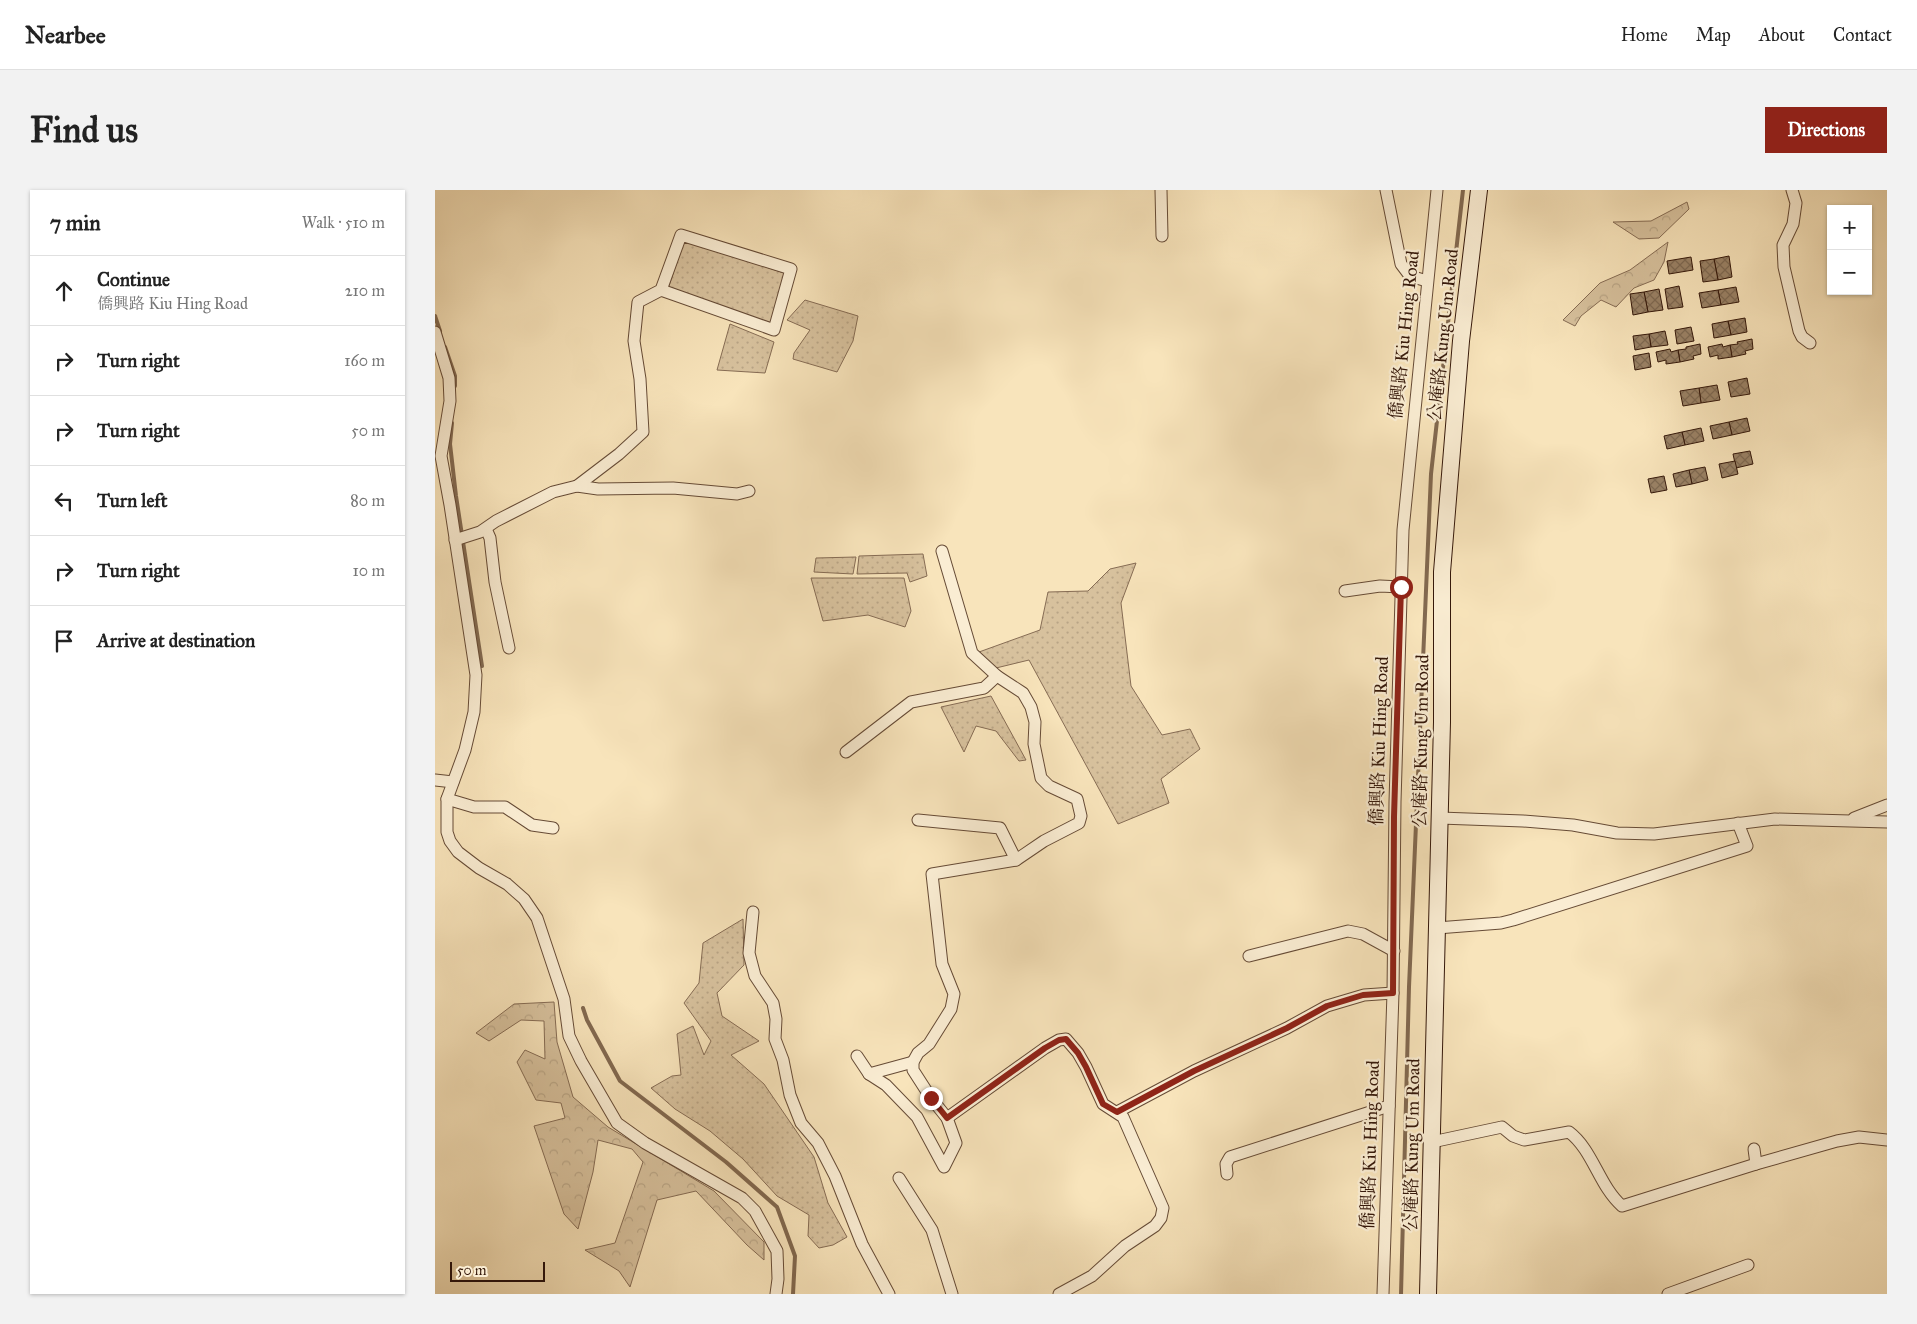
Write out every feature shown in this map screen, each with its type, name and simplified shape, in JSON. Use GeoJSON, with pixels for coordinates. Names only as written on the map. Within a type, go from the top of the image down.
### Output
{"type":"FeatureCollection","features":[{"type":"Feature","properties":{"kind":"street"},"geometry":{"type":"LineString","coordinates":[[1161,190],[1162,236]]}},
{"type":"Feature","properties":{"kind":"street"},"geometry":{"type":"LineString","coordinates":[[1386,190],[1401,264],[1410,276],[1427,281]]}},
{"type":"Feature","properties":{"kind":"street","name":"僑興路 Kiu Hing Road"},"geometry":{"type":"LineString","coordinates":[[1383,1294],[1393,993],[1394,817],[1403,530],[1437,190]]}},
{"type":"Feature","properties":{"kind":"street","name":"公庵路 Kung Um Road"},"geometry":{"type":"LineString","coordinates":[[1428,1294],[1442,722],[1441,572],[1461,341],[1479,190]]}},
{"type":"Feature","properties":{"kind":"street"},"geometry":{"type":"LineString","coordinates":[[1792,190],[1795,203],[1793,224],[1783,245],[1784,267],[1799,331],[1802,337],[1810,343]]}},
{"type":"Feature","properties":{"kind":"street"},"geometry":{"type":"LineString","coordinates":[[577,486],[619,454],[643,432],[640,379],[634,341],[638,302],[661,290],[681,236],[791,269],[774,330],[661,290]]}},
{"type":"Feature","properties":{"kind":"street"},"geometry":{"type":"LineString","coordinates":[[435,332],[449,378],[449,401],[441,456],[457,539],[476,675],[474,712],[465,750],[447,799],[447,832],[450,841],[458,852],[479,868],[507,884],[524,898],[537,918],[564,999],[569,1036],[581,1061],[617,1123],[645,1143],[742,1198],[755,1211],[777,1250],[778,1279],[776,1294]]}},
{"type":"Feature","properties":{"kind":"street"},"geometry":{"type":"LineString","coordinates":[[457,539],[483,531],[497,520],[553,492],[577,486],[598,489],[673,488],[737,494],[749,491]]}},
{"type":"Feature","properties":{"kind":"street"},"geometry":{"type":"LineString","coordinates":[[483,531],[490,538],[495,582],[509,648]]}},
{"type":"Feature","properties":{"kind":"street"},"geometry":{"type":"LineString","coordinates":[[857,1056],[869,1074],[886,1085],[917,1117],[944,1167],[956,1143],[947,1118],[913,1070],[913,1062],[918,1053],[929,1044],[951,1009],[954,994],[943,964],[932,874],[1016,860],[1044,841],[1074,827],[1079,823],[1081,816],[1077,800],[1049,786],[1041,778],[1034,744],[1035,722],[1031,707],[1023,693],[997,676],[972,653],[942,551]]}},
{"type":"Feature","properties":{"kind":"street"},"geometry":{"type":"LineString","coordinates":[[1345,591],[1380,586],[1401,587]]}},
{"type":"Feature","properties":{"kind":"street"},"geometry":{"type":"LineString","coordinates":[[846,752],[911,702],[984,688],[997,676]]}},
{"type":"Feature","properties":{"kind":"street"},"geometry":{"type":"LineString","coordinates":[[435,780],[453,782]]}},
{"type":"Feature","properties":{"kind":"street"},"geometry":{"type":"LineString","coordinates":[[447,799],[474,807],[505,807],[532,825],[553,828]]}},
{"type":"Feature","properties":{"kind":"street"},"geometry":{"type":"LineString","coordinates":[[1844,821],[1887,805]]}},
{"type":"Feature","properties":{"kind":"street"},"geometry":{"type":"LineString","coordinates":[[1440,818],[1523,821],[1617,833],[1654,834],[1775,819],[1887,822]]}},
{"type":"Feature","properties":{"kind":"street"},"geometry":{"type":"LineString","coordinates":[[918,820],[1000,828],[1016,860]]}},
{"type":"Feature","properties":{"kind":"street"},"geometry":{"type":"LineString","coordinates":[[1437,928],[1491,924],[1513,920],[1747,846],[1738,823]]}},
{"type":"Feature","properties":{"kind":"street"},"geometry":{"type":"LineString","coordinates":[[753,912],[749,953],[755,976],[773,1003],[776,1019],[775,1039],[783,1060],[790,1095],[801,1123],[818,1143],[835,1176],[862,1244],[889,1294]]}},
{"type":"Feature","properties":{"kind":"street"},"geometry":{"type":"LineString","coordinates":[[1249,956],[1348,931],[1363,934],[1394,951]]}},
{"type":"Feature","properties":{"kind":"street"},"geometry":{"type":"LineString","coordinates":[[1117,1112],[1194,1071],[1287,1028],[1327,1006],[1363,995],[1393,993]]}},
{"type":"Feature","properties":{"kind":"street"},"geometry":{"type":"LineString","coordinates":[[947,1118],[1045,1048],[1059,1040],[1066,1039],[1078,1053],[1086,1067],[1103,1104],[1123,1117],[1163,1208],[1161,1218],[1155,1226],[1125,1246],[1092,1276],[1059,1294]]}},
{"type":"Feature","properties":{"kind":"street"},"geometry":{"type":"LineString","coordinates":[[869,1074],[913,1062]]}},
{"type":"Feature","properties":{"kind":"street"},"geometry":{"type":"LineString","coordinates":[[1227,1174],[1225,1164],[1230,1157],[1389,1106]]}},
{"type":"Feature","properties":{"kind":"street"},"geometry":{"type":"LineString","coordinates":[[1432,1142],[1502,1127],[1513,1136],[1524,1140],[1569,1132],[1578,1139],[1614,1199],[1622,1206],[1837,1141],[1859,1137],[1887,1140]]}},
{"type":"Feature","properties":{"kind":"street"},"geometry":{"type":"LineString","coordinates":[[1753,1149],[1756,1164]]}},
{"type":"Feature","properties":{"kind":"street"},"geometry":{"type":"LineString","coordinates":[[899,1178],[932,1230],[952,1294]]}},
{"type":"Feature","properties":{"kind":"street"},"geometry":{"type":"LineString","coordinates":[[1669,1294],[1748,1265]]}},
{"type":"Feature","properties":{"kind":"green space"},"geometry":{"type":"Polygon","coordinates":[[[1687,202],[1689,209],[1659,238],[1639,239],[1613,222],[1651,221],[1687,202]]]}},
{"type":"Feature","properties":{"kind":"green space"},"geometry":{"type":"Polygon","coordinates":[[[684,240],[787,274],[771,323],[668,289],[684,240]]]}},
{"type":"Feature","properties":{"kind":"green space"},"geometry":{"type":"Polygon","coordinates":[[[1668,242],[1664,262],[1654,280],[1634,288],[1616,307],[1601,300],[1581,316],[1575,326],[1563,320],[1600,283],[1630,270],[1668,242]]]}},
{"type":"Feature","properties":{"kind":"green space"},"geometry":{"type":"Polygon","coordinates":[[[805,300],[858,316],[853,341],[837,372],[793,359],[794,353],[810,330],[787,320],[805,300]]]}},
{"type":"Feature","properties":{"kind":"green space"},"geometry":{"type":"Polygon","coordinates":[[[730,324],[774,342],[765,373],[717,370],[730,324]]]}},
{"type":"Feature","properties":{"kind":"green space"},"geometry":{"type":"Polygon","coordinates":[[[923,554],[927,576],[910,582],[907,573],[857,574],[859,556],[923,554]]]}},
{"type":"Feature","properties":{"kind":"green space"},"geometry":{"type":"Polygon","coordinates":[[[856,557],[853,574],[814,572],[816,558],[856,557]]]}},
{"type":"Feature","properties":{"kind":"green space"},"geometry":{"type":"Polygon","coordinates":[[[1136,563],[1121,603],[1131,686],[1162,735],[1190,729],[1200,749],[1161,779],[1169,803],[1118,824],[1029,660],[996,668],[979,652],[1040,630],[1048,592],[1088,591],[1110,569],[1136,563]]]}},
{"type":"Feature","properties":{"kind":"green space"},"geometry":{"type":"Polygon","coordinates":[[[811,578],[904,578],[911,611],[905,627],[868,615],[823,621],[811,578]]]}},
{"type":"Feature","properties":{"kind":"green space"},"geometry":{"type":"Polygon","coordinates":[[[991,696],[1026,760],[1019,761],[996,731],[976,726],[964,752],[941,707],[991,696]]]}},
{"type":"Feature","properties":{"kind":"green space"},"geometry":{"type":"Polygon","coordinates":[[[743,919],[744,965],[717,993],[722,1016],[759,1041],[731,1055],[764,1084],[814,1157],[828,1203],[847,1237],[833,1245],[819,1248],[808,1236],[809,1215],[777,1196],[743,1159],[710,1131],[675,1109],[651,1088],[672,1076],[681,1075],[677,1034],[693,1026],[704,1055],[711,1041],[684,1003],[699,983],[703,943],[743,919]]]}},
{"type":"Feature","properties":{"kind":"green space"},"geometry":{"type":"Polygon","coordinates":[[[554,1002],[557,1042],[573,1097],[608,1127],[714,1191],[764,1242],[764,1260],[747,1245],[696,1191],[657,1200],[630,1287],[619,1271],[585,1250],[615,1243],[643,1162],[632,1149],[598,1140],[593,1172],[578,1229],[564,1214],[534,1126],[565,1118],[561,1103],[536,1100],[517,1062],[525,1050],[545,1059],[544,1021],[521,1020],[489,1041],[476,1033],[514,1004],[554,1002]]]}},
{"type":"Feature","properties":{"kind":"building"},"geometry":{"type":"Polygon","coordinates":[[[1729,256],[1732,277],[1718,280],[1714,259],[1729,256]]]}},
{"type":"Feature","properties":{"kind":"building"},"geometry":{"type":"Polygon","coordinates":[[[1691,257],[1693,270],[1669,274],[1667,261],[1691,257]]]}},
{"type":"Feature","properties":{"kind":"building"},"geometry":{"type":"Polygon","coordinates":[[[1714,259],[1718,280],[1703,282],[1700,261],[1714,259]]]}},
{"type":"Feature","properties":{"kind":"building"},"geometry":{"type":"Polygon","coordinates":[[[1679,286],[1683,307],[1668,309],[1665,289],[1679,286]]]}},
{"type":"Feature","properties":{"kind":"building"},"geometry":{"type":"Polygon","coordinates":[[[1736,287],[1739,302],[1721,305],[1718,290],[1736,287]]]}},
{"type":"Feature","properties":{"kind":"building"},"geometry":{"type":"Polygon","coordinates":[[[1659,289],[1663,310],[1648,312],[1644,292],[1659,289]]]}},
{"type":"Feature","properties":{"kind":"building"},"geometry":{"type":"Polygon","coordinates":[[[1718,290],[1721,305],[1702,308],[1699,293],[1718,290]]]}},
{"type":"Feature","properties":{"kind":"building"},"geometry":{"type":"Polygon","coordinates":[[[1644,292],[1648,312],[1633,315],[1630,294],[1644,292]]]}},
{"type":"Feature","properties":{"kind":"building"},"geometry":{"type":"Polygon","coordinates":[[[1745,318],[1747,332],[1731,335],[1728,321],[1745,318]]]}},
{"type":"Feature","properties":{"kind":"building"},"geometry":{"type":"Polygon","coordinates":[[[1728,321],[1731,335],[1714,338],[1712,324],[1728,321]]]}},
{"type":"Feature","properties":{"kind":"building"},"geometry":{"type":"Polygon","coordinates":[[[1691,327],[1694,341],[1677,344],[1675,330],[1691,327]]]}},
{"type":"Feature","properties":{"kind":"building"},"geometry":{"type":"Polygon","coordinates":[[[1665,331],[1668,345],[1651,347],[1649,334],[1665,331]]]}},
{"type":"Feature","properties":{"kind":"building"},"geometry":{"type":"Polygon","coordinates":[[[1649,334],[1651,347],[1635,350],[1633,336],[1649,334]]]}},
{"type":"Feature","properties":{"kind":"building"},"geometry":{"type":"Polygon","coordinates":[[[1752,339],[1753,349],[1745,351],[1746,354],[1732,357],[1730,345],[1752,339]]]}},
{"type":"Feature","properties":{"kind":"building"},"geometry":{"type":"Polygon","coordinates":[[[1700,344],[1701,354],[1693,356],[1694,359],[1680,362],[1678,350],[1700,344]]]}},
{"type":"Feature","properties":{"kind":"building"},"geometry":{"type":"Polygon","coordinates":[[[1722,344],[1723,347],[1730,345],[1732,357],[1718,359],[1718,355],[1710,357],[1708,347],[1722,344]]]}},
{"type":"Feature","properties":{"kind":"building"},"geometry":{"type":"Polygon","coordinates":[[[1670,349],[1671,352],[1678,350],[1680,362],[1666,364],[1666,360],[1658,362],[1656,352],[1670,349]]]}},
{"type":"Feature","properties":{"kind":"building"},"geometry":{"type":"Polygon","coordinates":[[[1649,353],[1651,367],[1635,370],[1633,356],[1649,353]]]}},
{"type":"Feature","properties":{"kind":"building"},"geometry":{"type":"Polygon","coordinates":[[[1747,378],[1750,394],[1731,397],[1728,382],[1747,378]]]}},
{"type":"Feature","properties":{"kind":"building"},"geometry":{"type":"Polygon","coordinates":[[[1717,385],[1720,400],[1701,403],[1699,388],[1717,385]]]}},
{"type":"Feature","properties":{"kind":"building"},"geometry":{"type":"Polygon","coordinates":[[[1699,388],[1701,403],[1683,406],[1680,391],[1699,388]]]}},
{"type":"Feature","properties":{"kind":"building"},"geometry":{"type":"Polygon","coordinates":[[[1747,418],[1750,431],[1732,435],[1729,422],[1747,418]]]}},
{"type":"Feature","properties":{"kind":"building"},"geometry":{"type":"Polygon","coordinates":[[[1729,422],[1732,435],[1713,439],[1710,426],[1729,422]]]}},
{"type":"Feature","properties":{"kind":"building"},"geometry":{"type":"Polygon","coordinates":[[[1701,428],[1704,441],[1685,445],[1682,432],[1701,428]]]}},
{"type":"Feature","properties":{"kind":"building"},"geometry":{"type":"Polygon","coordinates":[[[1682,432],[1685,445],[1667,449],[1664,436],[1682,432]]]}},
{"type":"Feature","properties":{"kind":"building"},"geometry":{"type":"Polygon","coordinates":[[[1750,451],[1753,464],[1736,468],[1733,454],[1750,451]]]}},
{"type":"Feature","properties":{"kind":"building"},"geometry":{"type":"Polygon","coordinates":[[[1735,461],[1738,474],[1722,478],[1719,464],[1735,461]]]}},
{"type":"Feature","properties":{"kind":"building"},"geometry":{"type":"Polygon","coordinates":[[[1705,467],[1708,480],[1692,484],[1689,470],[1705,467]]]}},
{"type":"Feature","properties":{"kind":"building"},"geometry":{"type":"Polygon","coordinates":[[[1689,470],[1692,484],[1676,487],[1673,474],[1689,470]]]}},
{"type":"Feature","properties":{"kind":"building"},"geometry":{"type":"Polygon","coordinates":[[[1664,476],[1667,490],[1651,493],[1648,479],[1664,476]]]}},
{"type":"Feature","properties":{"kind":"waterway"},"geometry":{"type":"LineString","coordinates":[[1401,1294],[1409,987],[1431,474],[1463,190]]}},
{"type":"Feature","properties":{"kind":"waterway"},"geometry":{"type":"LineString","coordinates":[[435,316],[440,331]]}},
{"type":"Feature","properties":{"kind":"waterway"},"geometry":{"type":"LineString","coordinates":[[445,347],[455,376],[455,386]]}},
{"type":"Feature","properties":{"kind":"waterway"},"geometry":{"type":"LineString","coordinates":[[452,423],[450,444],[456,496],[482,666]]}},
{"type":"Feature","properties":{"kind":"waterway"},"geometry":{"type":"LineString","coordinates":[[583,1008],[587,1020],[620,1081],[726,1162],[777,1207],[795,1256],[793,1294]]}},
{"type":"Feature","properties":{"kind":"route"},"geometry":{"type":"LineString","coordinates":[[931,1098],[947,1118],[1045,1048],[1059,1040],[1066,1039],[1078,1053],[1086,1067],[1103,1104],[1117,1112],[1194,1071],[1287,1028],[1327,1006],[1363,995],[1393,993],[1394,817],[1401,587]]}}]}
